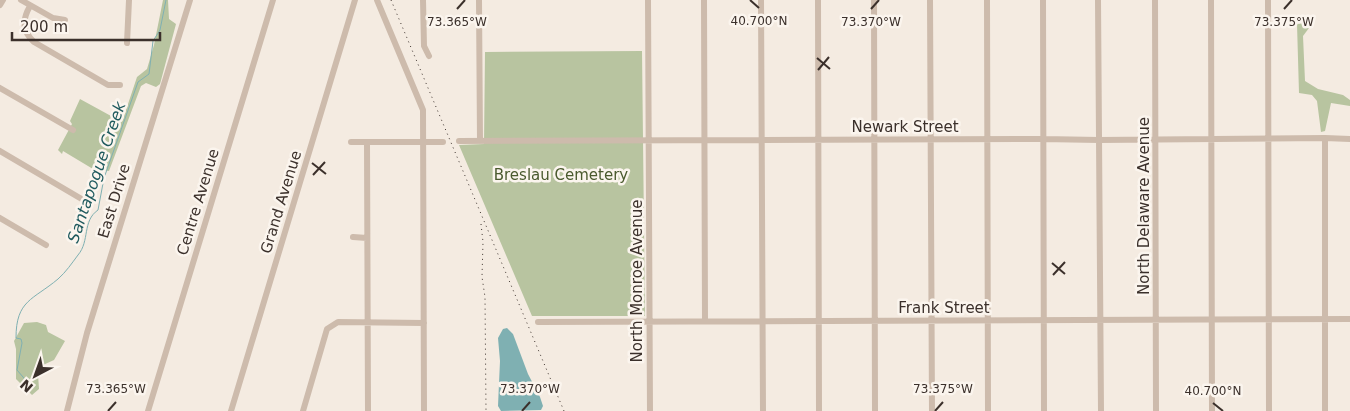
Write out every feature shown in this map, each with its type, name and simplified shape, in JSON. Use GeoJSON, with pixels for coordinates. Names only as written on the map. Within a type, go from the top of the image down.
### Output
{"type":"FeatureCollection","features":[{"type":"Feature","properties":{"kind":"street"},"geometry":{"type":"LineString","coordinates":[[0,5],[3,0]]}},
{"type":"Feature","properties":{"kind":"street"},"geometry":{"type":"LineString","coordinates":[[21,0],[53,18],[65,20]]}},
{"type":"Feature","properties":{"kind":"street"},"geometry":{"type":"LineString","coordinates":[[127,43],[129,0]]}},
{"type":"Feature","properties":{"kind":"street","name":"East Drive"},"geometry":{"type":"LineString","coordinates":[[67,411],[105,274],[190,0]]}},
{"type":"Feature","properties":{"kind":"street","name":"Centre Avenue"},"geometry":{"type":"LineString","coordinates":[[148,411],[273,0]]}},
{"type":"Feature","properties":{"kind":"street","name":"Grand Avenue"},"geometry":{"type":"LineString","coordinates":[[231,411],[355,0]]}},
{"type":"Feature","properties":{"kind":"street"},"geometry":{"type":"LineString","coordinates":[[378,0],[423,110],[424,411]]}},
{"type":"Feature","properties":{"kind":"street"},"geometry":{"type":"LineString","coordinates":[[423,0],[424,46],[429,56]]}},
{"type":"Feature","properties":{"kind":"street"},"geometry":{"type":"LineString","coordinates":[[480,0],[480,141]]}},
{"type":"Feature","properties":{"kind":"street","name":"North Monroe Avenue"},"geometry":{"type":"LineString","coordinates":[[648,0],[650,411]]}},
{"type":"Feature","properties":{"kind":"street"},"geometry":{"type":"LineString","coordinates":[[704,0],[706,321]]}},
{"type":"Feature","properties":{"kind":"street"},"geometry":{"type":"LineString","coordinates":[[761,0],[763,411]]}},
{"type":"Feature","properties":{"kind":"street"},"geometry":{"type":"LineString","coordinates":[[818,0],[819,411]]}},
{"type":"Feature","properties":{"kind":"street"},"geometry":{"type":"LineString","coordinates":[[874,0],[875,411]]}},
{"type":"Feature","properties":{"kind":"street"},"geometry":{"type":"LineString","coordinates":[[930,0],[932,411]]}},
{"type":"Feature","properties":{"kind":"street"},"geometry":{"type":"LineString","coordinates":[[987,0],[988,411]]}},
{"type":"Feature","properties":{"kind":"street"},"geometry":{"type":"LineString","coordinates":[[1043,0],[1044,411]]}},
{"type":"Feature","properties":{"kind":"street"},"geometry":{"type":"LineString","coordinates":[[1098,0],[1101,411]]}},
{"type":"Feature","properties":{"kind":"street","name":"North Delaware Avenue"},"geometry":{"type":"LineString","coordinates":[[1155,0],[1156,411]]}},
{"type":"Feature","properties":{"kind":"street"},"geometry":{"type":"LineString","coordinates":[[1212,0],[1212,411]]}},
{"type":"Feature","properties":{"kind":"street"},"geometry":{"type":"LineString","coordinates":[[1268,0],[1268,411]]}},
{"type":"Feature","properties":{"kind":"street"},"geometry":{"type":"LineString","coordinates":[[30,6],[24,21],[24,30],[28,37],[108,85],[120,85]]}},
{"type":"Feature","properties":{"kind":"street"},"geometry":{"type":"LineString","coordinates":[[0,88],[73,130]]}},
{"type":"Feature","properties":{"kind":"street"},"geometry":{"type":"LineString","coordinates":[[1324,138],[1325,411]]}},
{"type":"Feature","properties":{"kind":"street","name":"Newark Street"},"geometry":{"type":"LineString","coordinates":[[459,141],[1350,139]]}},
{"type":"Feature","properties":{"kind":"street"},"geometry":{"type":"LineString","coordinates":[[351,142],[444,142]]}},
{"type":"Feature","properties":{"kind":"street"},"geometry":{"type":"LineString","coordinates":[[367,142],[368,411]]}},
{"type":"Feature","properties":{"kind":"street"},"geometry":{"type":"LineString","coordinates":[[0,151],[86,201]]}},
{"type":"Feature","properties":{"kind":"street"},"geometry":{"type":"LineString","coordinates":[[0,218],[46,245]]}},
{"type":"Feature","properties":{"kind":"street"},"geometry":{"type":"LineString","coordinates":[[353,237],[367,238]]}},
{"type":"Feature","properties":{"kind":"street","name":"Frank Street"},"geometry":{"type":"LineString","coordinates":[[538,322],[1350,319]]}},
{"type":"Feature","properties":{"kind":"street"},"geometry":{"type":"LineString","coordinates":[[303,411],[327,329],[338,322],[424,323]]}},
{"type":"Feature","properties":{"kind":"green space"},"geometry":{"type":"Polygon","coordinates":[[[163,0],[168,0],[169,19],[176,24],[160,84],[156,87],[146,83],[141,86],[109,171],[93,169],[63,151],[62,154],[58,150],[72,124],[70,121],[80,99],[122,122],[137,77],[147,69],[163,0]]]}},
{"type":"Feature","properties":{"kind":"green space"},"geometry":{"type":"Polygon","coordinates":[[[1307,23],[1309,28],[1303,36],[1305,81],[1318,89],[1343,95],[1350,100],[1350,106],[1331,103],[1325,131],[1321,132],[1317,101],[1312,95],[1299,93],[1297,24],[1307,23]]]}},
{"type":"Feature","properties":{"kind":"green space","name":"Breslau Cemetery"},"geometry":{"type":"Polygon","coordinates":[[[642,51],[645,316],[532,316],[459,145],[484,144],[485,52],[642,51]]]}},
{"type":"Feature","properties":{"kind":"green space"},"geometry":{"type":"Polygon","coordinates":[[[37,322],[46,325],[48,332],[65,341],[54,360],[43,365],[38,374],[39,389],[32,395],[16,379],[16,349],[14,341],[24,323],[37,322]]]}},
{"type":"Feature","properties":{"kind":"water"},"geometry":{"type":"Polygon","coordinates":[[[507,328],[513,334],[528,374],[540,397],[543,406],[541,410],[501,411],[498,406],[500,361],[498,338],[503,329],[507,328]]]}},
{"type":"Feature","properties":{"kind":"waterway","name":"Santapogue Creek"},"geometry":{"type":"LineString","coordinates":[[29,384],[17,370],[22,343],[21,339],[16,338],[19,316],[28,302],[64,273],[82,249],[90,220],[98,210],[104,178],[138,82],[149,74],[153,41],[160,30],[166,0]]}},
{"type":"Feature","properties":{"kind":"railway"},"geometry":{"type":"LineString","coordinates":[[391,0],[564,411]]}},
{"type":"Feature","properties":{"kind":"railway"},"geometry":{"type":"LineString","coordinates":[[481,224],[483,242],[482,277],[485,297],[486,411]]}}]}
